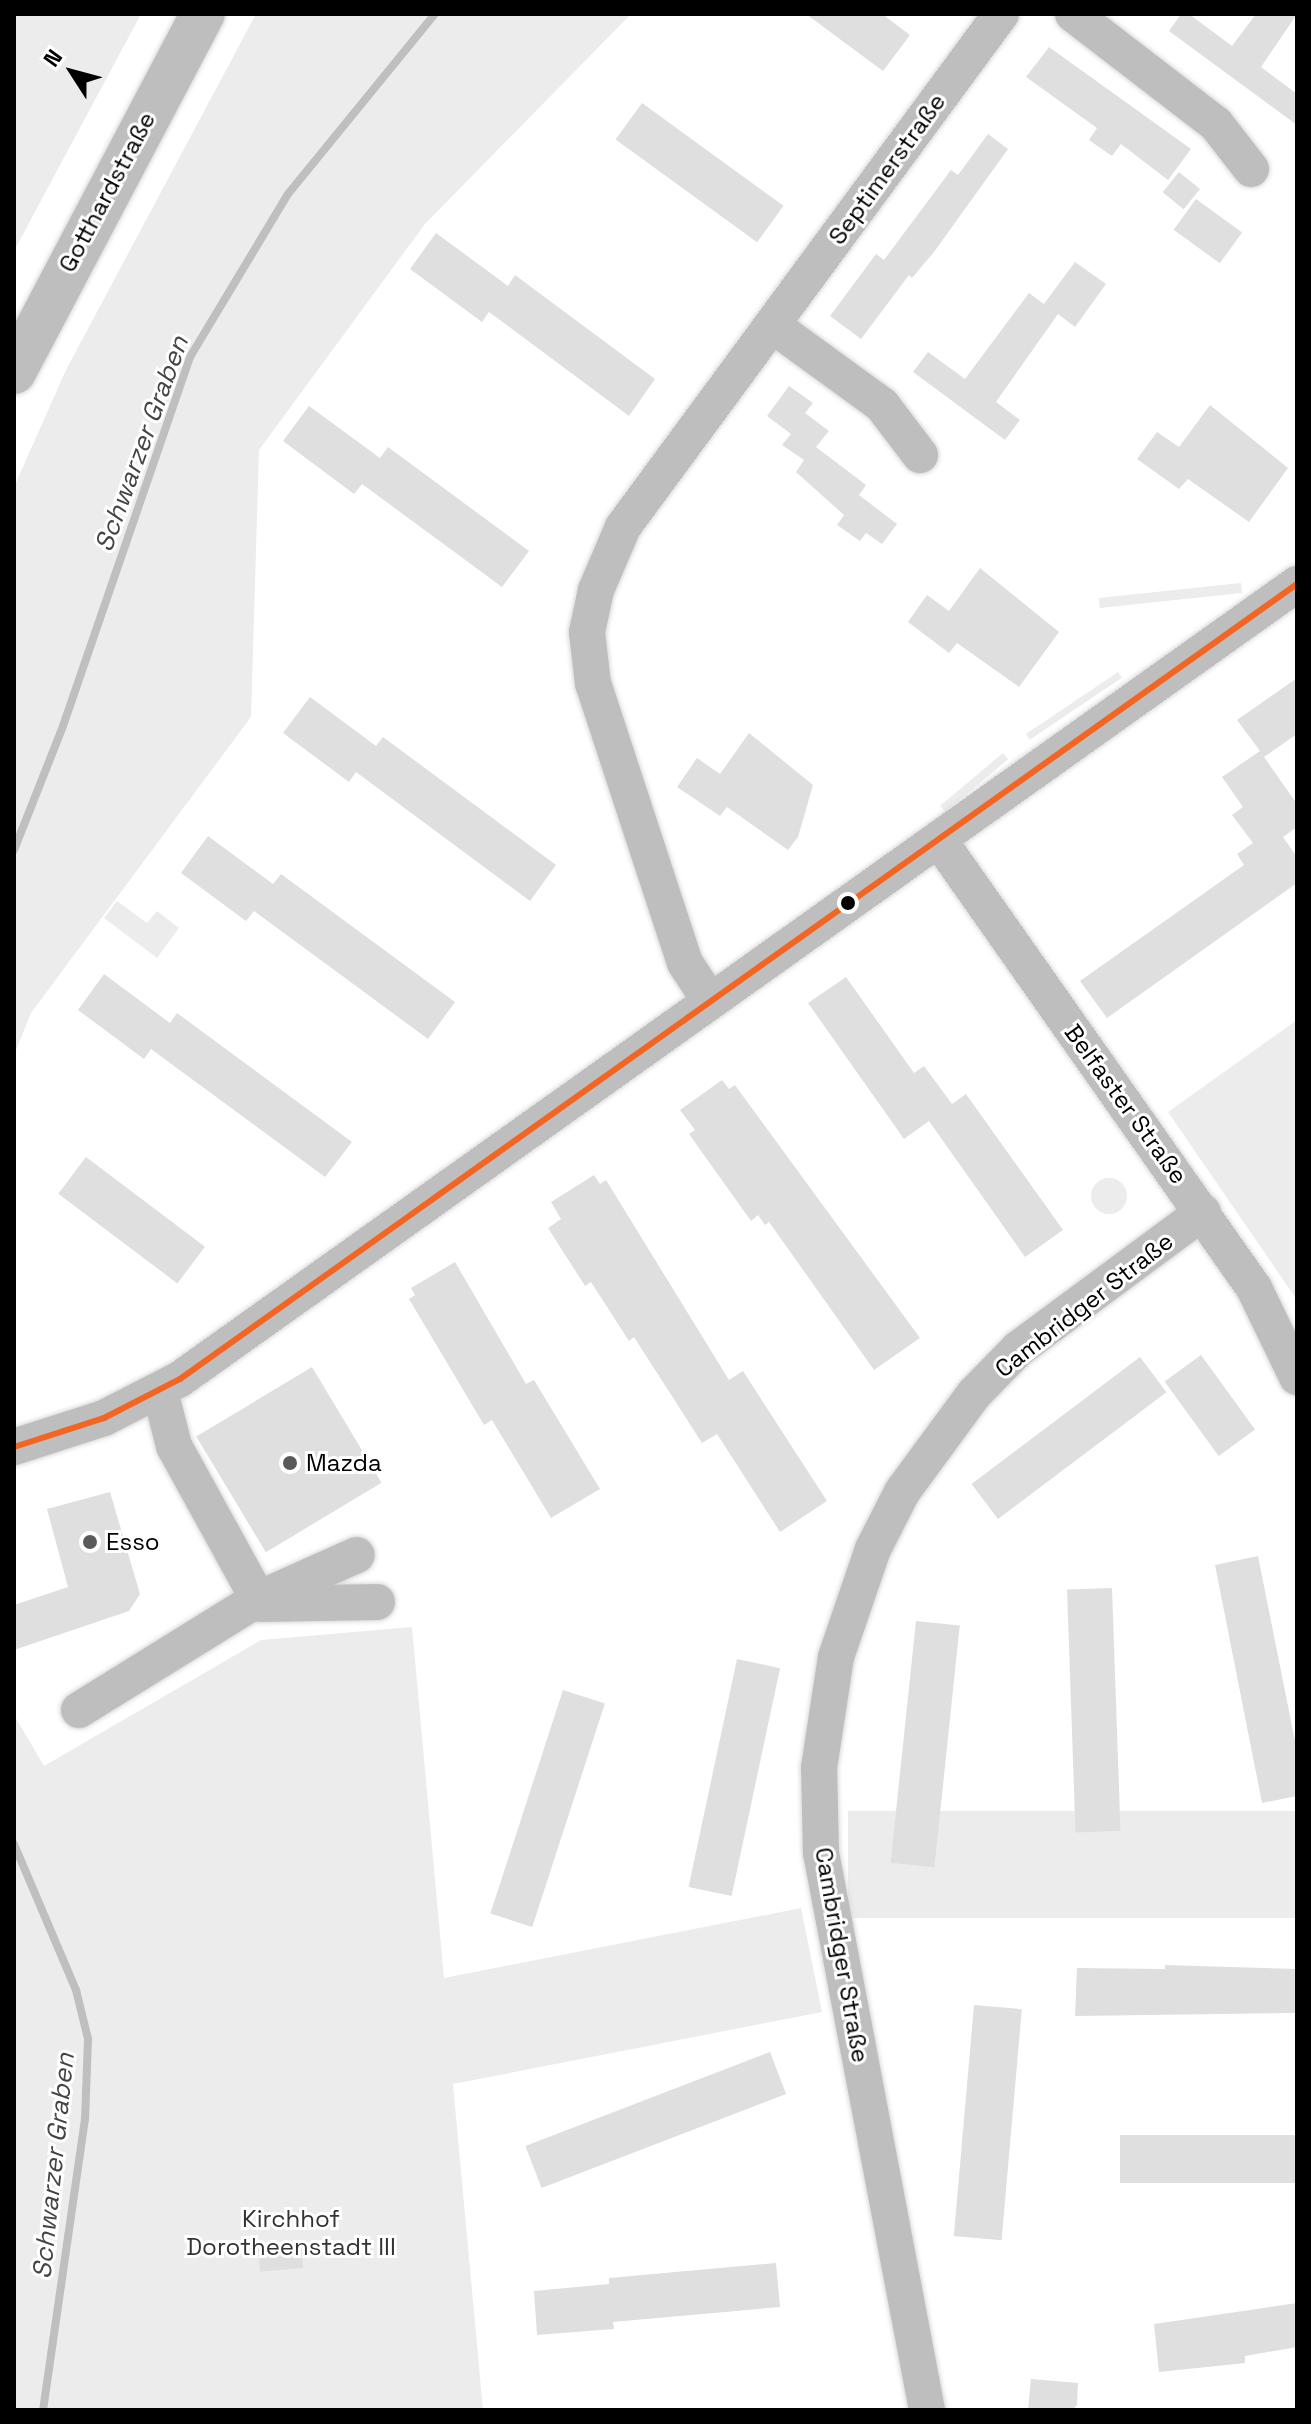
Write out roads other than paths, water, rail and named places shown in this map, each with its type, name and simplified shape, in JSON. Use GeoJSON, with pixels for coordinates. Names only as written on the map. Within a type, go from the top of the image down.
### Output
{"type":"FeatureCollection","features":[{"type":"Feature","properties":{"kind":"main road","name":"Gotthardstraße"},"geometry":{"type":"LineString","coordinates":[[14,372],[203,14]]}},
{"type":"Feature","properties":{"kind":"street","name":"Septimerstraße"},"geometry":{"type":"LineString","coordinates":[[710,1001],[685,963],[593,684],[587,632],[596,590],[623,527],[1001,14]]}},
{"type":"Feature","properties":{"kind":"street"},"geometry":{"type":"LineString","coordinates":[[1073,14],[1216,124],[1251,169]]}},
{"type":"Feature","properties":{"kind":"street"},"geometry":{"type":"LineString","coordinates":[[772,325],[882,405],[920,455]]}},
{"type":"Feature","properties":{"kind":"street"},"geometry":{"type":"LineString","coordinates":[[14,1447],[69,1432],[160,1391],[1297,584]]}},
{"type":"Feature","properties":{"kind":"street","name":"Belfaster Straße"},"geometry":{"type":"LineString","coordinates":[[939,840],[1254,1288],[1297,1377]]}},
{"type":"Feature","properties":{"kind":"street","name":"Cambridger Straße"},"geometry":{"type":"LineString","coordinates":[[927,2410],[821,1853],[819,1768],[836,1657],[873,1549],[902,1492],[974,1394],[1018,1349],[1203,1212]]}},
{"type":"Feature","properties":{"kind":"street"},"geometry":{"type":"LineString","coordinates":[[160,1391],[174,1446],[261,1604],[377,1602]]}},
{"type":"Feature","properties":{"kind":"street"},"geometry":{"type":"LineString","coordinates":[[79,1710],[258,1599],[357,1555]]}},
{"type":"Feature","properties":{"kind":"waterway","name":"Schwarzer Graben"},"geometry":{"type":"LineString","coordinates":[[14,850],[63,726],[190,357],[288,194],[435,14]]}},
{"type":"Feature","properties":{"kind":"waterway","name":"Schwarzer Graben"},"geometry":{"type":"LineString","coordinates":[[14,1844],[76,1990],[88,2039],[85,2119],[43,2410]]}},
{"type":"Feature","properties":{"kind":"place","name":"Mazda"},"geometry":{"type":"Point","coordinates":[290,1463]}},
{"type":"Feature","properties":{"kind":"place","name":"Esso"},"geometry":{"type":"Point","coordinates":[90,1542]}},
{"type":"Feature","properties":{"kind":"park label","name":"Kirchhof Dorotheenstadt III"},"geometry":{"type":"Point","coordinates":[291,2233]}}]}
